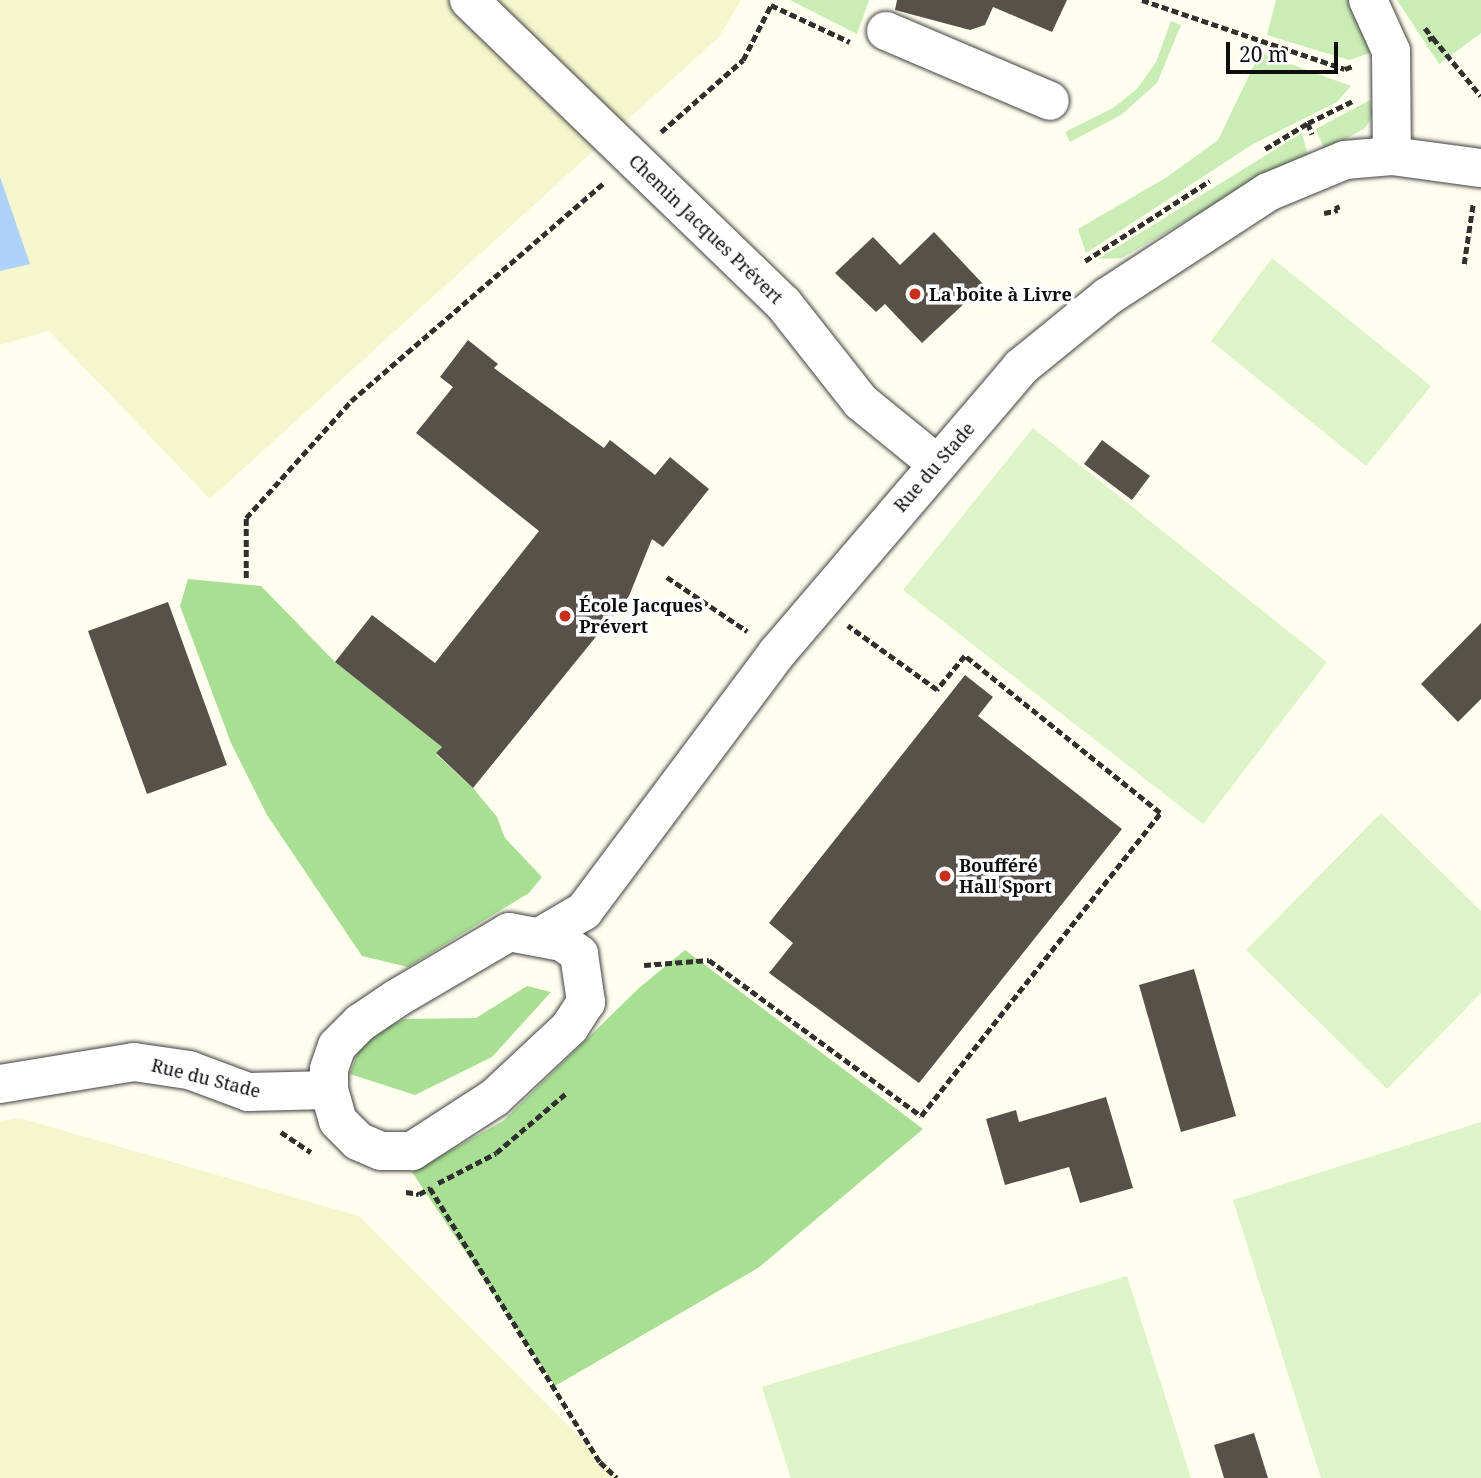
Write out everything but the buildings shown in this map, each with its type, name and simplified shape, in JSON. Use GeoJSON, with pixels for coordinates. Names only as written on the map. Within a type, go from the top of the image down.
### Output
{"type":"FeatureCollection","features":[{"type":"Feature","properties":{"kind":"street","name":"Chemin Jacques Prévert"},"geometry":{"type":"LineString","coordinates":[[469,0],[782,303],[860,402],[936,463]]}},
{"type":"Feature","properties":{"kind":"street"},"geometry":{"type":"LineString","coordinates":[[1368,0],[1391,51],[1391,156]]}},
{"type":"Feature","properties":{"kind":"street"},"geometry":{"type":"LineString","coordinates":[[886,32],[1050,101]]}},
{"type":"Feature","properties":{"kind":"street","name":"Rue du Stade"},"geometry":{"type":"LineString","coordinates":[[541,936],[584,911],[777,653],[936,463],[1021,368],[1107,298],[1199,234],[1268,192],[1345,160],[1391,156],[1481,168]]}},
{"type":"Feature","properties":{"kind":"street"},"geometry":{"type":"LineString","coordinates":[[579,954],[562,942],[509,932],[464,955],[360,1023],[337,1046],[329,1069],[329,1090],[338,1121],[358,1141],[381,1151],[412,1151],[494,1098],[570,1027],[586,1002],[579,954],[584,911]]}},
{"type":"Feature","properties":{"kind":"street","name":"Rue du Stade"},"geometry":{"type":"LineString","coordinates":[[0,1084],[134,1062],[189,1070],[248,1092],[329,1090]]}},
{"type":"Feature","properties":{"kind":"path"},"geometry":{"type":"LineString","coordinates":[[1142,0],[1346,69]]}},
{"type":"Feature","properties":{"kind":"path"},"geometry":{"type":"LineString","coordinates":[[246,578],[246,518],[351,401],[743,60],[773,3],[863,48],[886,32]]}},
{"type":"Feature","properties":{"kind":"path"},"geometry":{"type":"LineString","coordinates":[[1433,38],[1481,96]]}},
{"type":"Feature","properties":{"kind":"path"},"geometry":{"type":"LineString","coordinates":[[1308,123],[1363,96]]}},
{"type":"Feature","properties":{"kind":"path"},"geometry":{"type":"LineString","coordinates":[[667,577],[777,653]]}},
{"type":"Feature","properties":{"kind":"path"},"geometry":{"type":"LineString","coordinates":[[644,965],[709,960],[921,1116],[1160,813],[965,656],[937,690],[846,624],[837,635]]}},
{"type":"Feature","properties":{"kind":"path"},"geometry":{"type":"LineString","coordinates":[[396,1191],[419,1194],[496,1153],[565,1094]]}},
{"type":"Feature","properties":{"kind":"path"},"geometry":{"type":"LineString","coordinates":[[274,1131],[286,1132],[314,1155]]}},
{"type":"Feature","properties":{"kind":"path"},"geometry":{"type":"LineString","coordinates":[[430,1188],[600,1462],[617,1478]]}},
{"type":"Feature","properties":{"kind":"green space"},"geometry":{"type":"Polygon","coordinates":[[[0,0],[741,0],[719,37],[210,499],[49,331],[0,345],[0,0]]]}},
{"type":"Feature","properties":{"kind":"green space"},"geometry":{"type":"Polygon","coordinates":[[[790,0],[869,0],[857,34],[790,0]]]}},
{"type":"Feature","properties":{"kind":"green space"},"geometry":{"type":"Polygon","coordinates":[[[1276,0],[1353,0],[1373,34],[1370,53],[1349,60],[1267,35],[1276,0]]]}},
{"type":"Feature","properties":{"kind":"green space"},"geometry":{"type":"Polygon","coordinates":[[[1397,0],[1481,0],[1481,33],[1439,64],[1397,0]]]}},
{"type":"Feature","properties":{"kind":"green space"},"geometry":{"type":"Polygon","coordinates":[[[1171,21],[1181,25],[1157,83],[1121,115],[1070,142],[1065,132],[1113,108],[1137,89],[1156,62],[1171,21]]]}},
{"type":"Feature","properties":{"kind":"green space"},"geometry":{"type":"Polygon","coordinates":[[[1260,53],[1351,86],[1337,102],[1253,144],[1086,253],[1078,229],[1167,177],[1218,140],[1260,53]]]}},
{"type":"Feature","properties":{"kind":"green space"},"geometry":{"type":"Polygon","coordinates":[[[1370,100],[1373,115],[1365,128],[1325,151],[1316,129],[1370,100]]]}},
{"type":"Feature","properties":{"kind":"green space"},"geometry":{"type":"Polygon","coordinates":[[[1302,133],[1308,156],[1258,179],[1122,258],[1098,259],[1302,133]]]}},
{"type":"Feature","properties":{"kind":"green space"},"geometry":{"type":"Polygon","coordinates":[[[1272,258],[1431,386],[1366,466],[1211,341],[1272,258]]]}},
{"type":"Feature","properties":{"kind":"green space"},"geometry":{"type":"Polygon","coordinates":[[[1033,428],[1327,662],[1203,824],[903,590],[1033,428]]]}},
{"type":"Feature","properties":{"kind":"green space"},"geometry":{"type":"Polygon","coordinates":[[[188,579],[261,586],[335,662],[442,747],[436,754],[473,788],[497,817],[505,838],[542,877],[529,893],[408,967],[362,956],[267,815],[231,743],[180,606],[188,579]]]}},
{"type":"Feature","properties":{"kind":"green space"},"geometry":{"type":"Polygon","coordinates":[[[1381,813],[1481,911],[1481,993],[1387,1089],[1246,950],[1381,813]]]}},
{"type":"Feature","properties":{"kind":"green space"},"geometry":{"type":"Polygon","coordinates":[[[685,950],[923,1129],[758,1268],[555,1386],[412,1172],[503,1121],[639,988],[685,950]]]}},
{"type":"Feature","properties":{"kind":"green space"},"geometry":{"type":"Polygon","coordinates":[[[527,986],[551,992],[492,1057],[415,1095],[350,1074],[362,1040],[404,1019],[476,1018],[527,986]]]}},
{"type":"Feature","properties":{"kind":"green space"},"geometry":{"type":"Polygon","coordinates":[[[20,1118],[359,1216],[620,1478],[0,1478],[0,1121],[20,1118]]]}},
{"type":"Feature","properties":{"kind":"green space"},"geometry":{"type":"Polygon","coordinates":[[[1481,1122],[1481,1478],[1321,1478],[1233,1200],[1481,1122]]]}},
{"type":"Feature","properties":{"kind":"green space"},"geometry":{"type":"Polygon","coordinates":[[[1127,1276],[1191,1478],[791,1478],[762,1387],[1127,1276]]]}},
{"type":"Feature","properties":{"kind":"water"},"geometry":{"type":"Polygon","coordinates":[[[0,177],[30,264],[0,271],[0,177]]]}},
{"type":"Feature","properties":{"kind":"place","name":"La boite à Livre"},"geometry":{"type":"Point","coordinates":[915,294]}},
{"type":"Feature","properties":{"kind":"place","name":"École Jacques Prévert"},"geometry":{"type":"Point","coordinates":[565,616]}},
{"type":"Feature","properties":{"kind":"place","name":"Boufféré Hall Sport"},"geometry":{"type":"Point","coordinates":[945,876]}}]}
